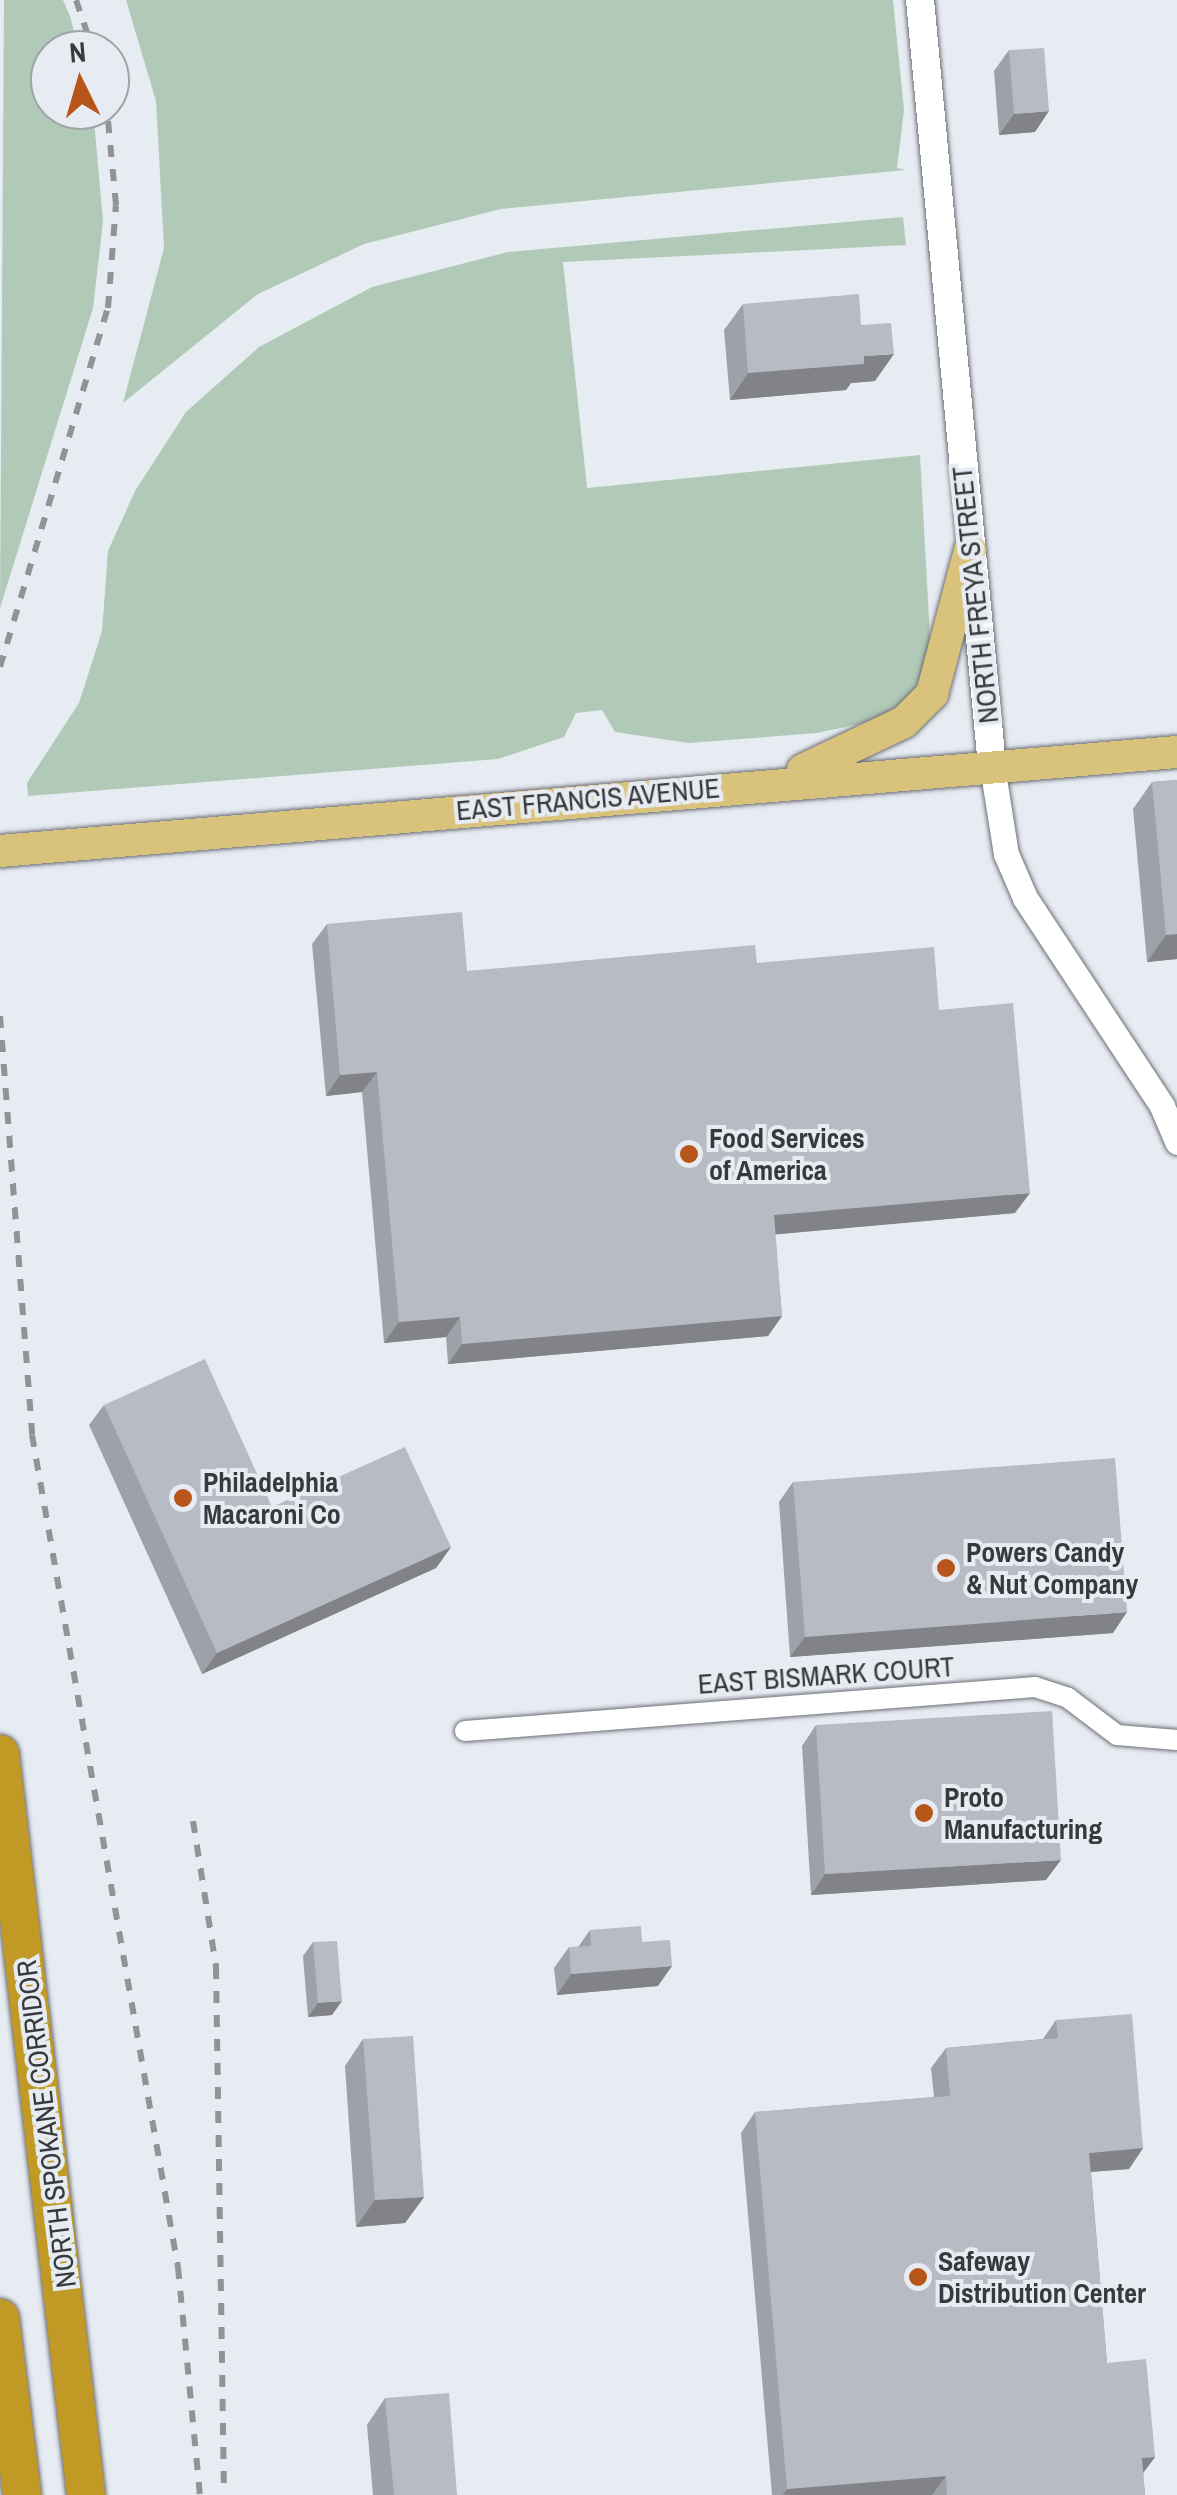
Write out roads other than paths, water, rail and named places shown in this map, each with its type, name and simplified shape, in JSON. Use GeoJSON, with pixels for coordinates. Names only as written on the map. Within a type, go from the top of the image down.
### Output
{"type":"FeatureCollection","features":[{"type":"Feature","properties":{"kind":"highway","name":"NORTH SPOKANE CORRIDOR"},"geometry":{"type":"LineString","coordinates":[[0,1754],[86,2495]]}},
{"type":"Feature","properties":{"kind":"highway"},"geometry":{"type":"LineString","coordinates":[[0,2318],[22,2495]]}},
{"type":"Feature","properties":{"kind":"main road","name":"NORTH FREYA STREET"},"geometry":{"type":"LineString","coordinates":[[920,0],[992,766]]}},
{"type":"Feature","properties":{"kind":"main road"},"geometry":{"type":"LineString","coordinates":[[770,783],[854,750],[920,708],[940,672],[970,550]]}},
{"type":"Feature","properties":{"kind":"main road","name":"EAST FRANCIS AVENUE"},"geometry":{"type":"LineString","coordinates":[[0,850],[1177,752]]}},
{"type":"Feature","properties":{"kind":"street","name":"NORTH FREYA STREET"},"geometry":{"type":"LineString","coordinates":[[992,766],[1006,854],[1024,898],[1170,1103],[1177,1142]]}},
{"type":"Feature","properties":{"kind":"street","name":"EAST BISMARK COURT"},"geometry":{"type":"LineString","coordinates":[[465,1731],[1035,1687],[1068,1698],[1117,1735],[1177,1740]]}},
{"type":"Feature","properties":{"kind":"railway"},"geometry":{"type":"LineString","coordinates":[[76,0],[86,30]]}},
{"type":"Feature","properties":{"kind":"railway"},"geometry":{"type":"LineString","coordinates":[[0,667],[108,308],[116,205],[109,130]]}},
{"type":"Feature","properties":{"kind":"railway"},"geometry":{"type":"LineString","coordinates":[[0,1016],[32,1435],[178,2267],[200,2495]]}},
{"type":"Feature","properties":{"kind":"railway"},"geometry":{"type":"LineString","coordinates":[[193,1821],[216,1967],[224,2495]]}},
{"type":"Feature","properties":{"kind":"place","name":"Food Services of America"},"geometry":{"type":"Point","coordinates":[689,1154]}},
{"type":"Feature","properties":{"kind":"place","name":"Philadelphia Macaroni Co"},"geometry":{"type":"Point","coordinates":[183,1498]}},
{"type":"Feature","properties":{"kind":"place","name":"Powers Candy & Nut Company"},"geometry":{"type":"Point","coordinates":[946,1568]}},
{"type":"Feature","properties":{"kind":"place","name":"Proto Manufacturing"},"geometry":{"type":"Point","coordinates":[924,1813]}},
{"type":"Feature","properties":{"kind":"place","name":"Safeway Distribution Center"},"geometry":{"type":"Point","coordinates":[918,2277]}}]}
